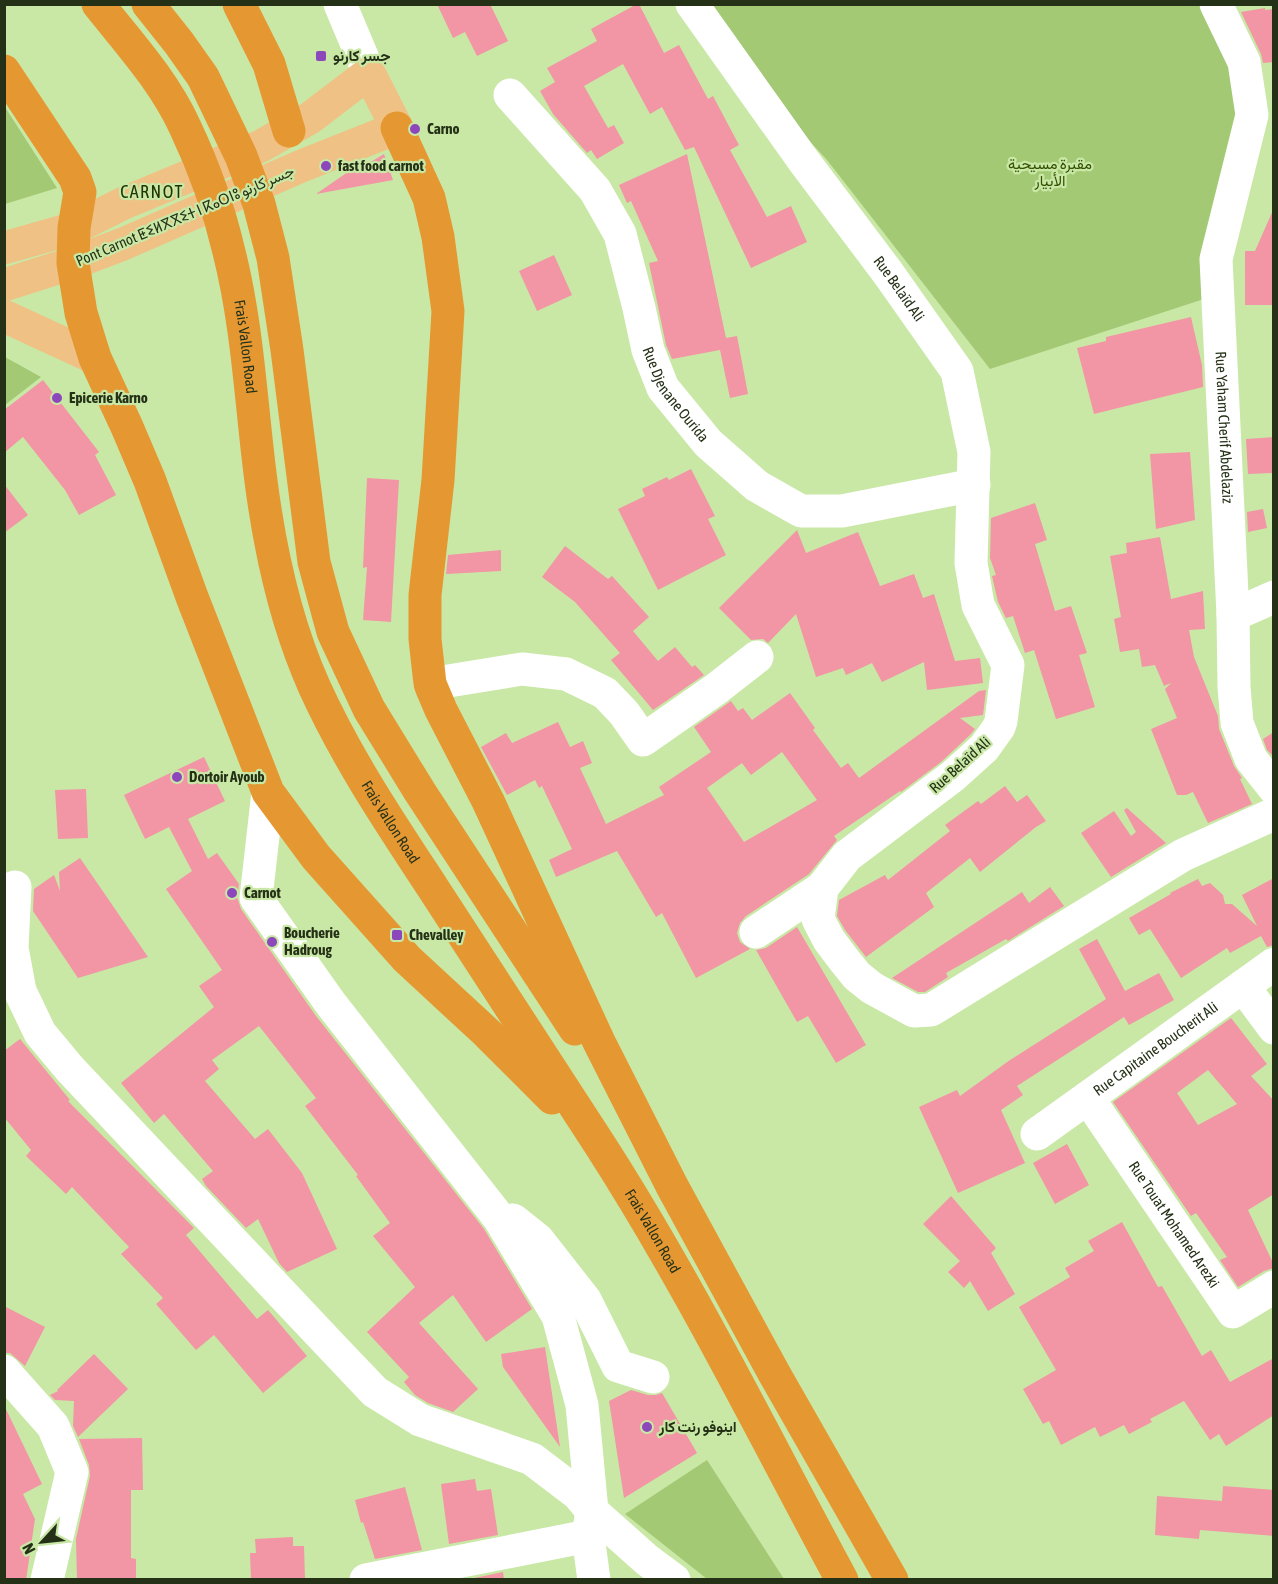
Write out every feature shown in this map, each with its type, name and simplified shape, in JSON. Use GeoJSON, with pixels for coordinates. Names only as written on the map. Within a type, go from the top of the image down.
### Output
{"type":"FeatureCollection","features":[{"type":"Feature","properties":{"kind":"highway","name":"Frais Vallon Road"},"geometry":{"type":"LineString","coordinates":[[98,4],[145,62],[166,93],[188,134],[216,207],[230,255],[241,314],[261,479],[278,578],[298,646],[314,686],[342,744],[380,806],[602,1147],[660,1244],[842,1580]]}},
{"type":"Feature","properties":{"kind":"highway"},"geometry":{"type":"LineString","coordinates":[[148,4],[203,77],[242,156],[259,204],[273,258],[314,562],[333,632],[350,672],[369,709],[420,792],[575,1029],[672,1186]]}},
{"type":"Feature","properties":{"kind":"highway"},"geometry":{"type":"LineString","coordinates":[[238,4],[268,64],[289,131]]}},
{"type":"Feature","properties":{"kind":"highway"},"geometry":{"type":"LineString","coordinates":[[4,71],[75,178],[80,192],[74,228],[73,263],[81,314],[95,358],[150,481],[268,792],[316,858],[406,958],[487,1033],[555,1101],[660,1244]]}},
{"type":"Feature","properties":{"kind":"highway"},"geometry":{"type":"LineString","coordinates":[[397,128],[429,198],[438,237],[448,311],[438,480],[425,595],[425,639],[430,684],[488,801],[599,1042],[672,1186],[775,1375],[892,1580]]}},
{"type":"Feature","properties":{"kind":"main road"},"geometry":{"type":"LineString","coordinates":[[13,245],[74,228],[117,207],[261,146],[289,131],[333,102],[369,73],[397,128]]}},
{"type":"Feature","properties":{"kind":"main road"},"geometry":{"type":"LineString","coordinates":[[289,131],[344,124],[397,128]]}},
{"type":"Feature","properties":{"kind":"main road","name":"Pont Carnot ⵟⵉⵍⴳⴳⵉⵜ ⵏ ⴽⴰⵔⵏⵓ جسر كارنو"},"geometry":{"type":"LineString","coordinates":[[4,285],[73,263],[130,241],[287,172],[397,128]]}},
{"type":"Feature","properties":{"kind":"main road"},"geometry":{"type":"LineString","coordinates":[[287,172],[289,131]]}},
{"type":"Feature","properties":{"kind":"main road"},"geometry":{"type":"LineString","coordinates":[[117,207],[130,241]]}},
{"type":"Feature","properties":{"kind":"main road"},"geometry":{"type":"LineString","coordinates":[[4,316],[95,358]]}},
{"type":"Feature","properties":{"kind":"street"},"geometry":{"type":"LineString","coordinates":[[340,4],[369,73]]}},
{"type":"Feature","properties":{"kind":"street","name":"Rue Belaïd Ali"},"geometry":{"type":"LineString","coordinates":[[692,4],[957,371],[974,452],[970,563],[978,604],[1008,665],[999,727],[984,748],[953,776],[847,856],[822,888]]}},
{"type":"Feature","properties":{"kind":"street"},"geometry":{"type":"LineString","coordinates":[[1216,4],[1244,62],[1274,86]]}},
{"type":"Feature","properties":{"kind":"street","name":"Rue Yaham Cherif Abdelaziz"},"geometry":{"type":"LineString","coordinates":[[1244,62],[1252,115],[1216,259],[1237,723],[1251,759],[1274,788]]}},
{"type":"Feature","properties":{"kind":"street","name":"Rue Djenane Ourida"},"geometry":{"type":"LineString","coordinates":[[510,94],[595,190],[620,234],[648,350],[663,388],[708,443],[757,486],[801,511],[842,511],[974,485]]}},
{"type":"Feature","properties":{"kind":"street"},"geometry":{"type":"LineString","coordinates":[[1233,615],[1274,597]]}},
{"type":"Feature","properties":{"kind":"street"},"geometry":{"type":"LineString","coordinates":[[430,684],[522,669],[566,674],[605,693],[624,713],[643,740],[757,657]]}},
{"type":"Feature","properties":{"kind":"street"},"geometry":{"type":"LineString","coordinates":[[268,792],[256,898],[331,1004],[512,1237],[558,1316],[582,1405],[590,1523],[589,1577]]}},
{"type":"Feature","properties":{"kind":"street"},"geometry":{"type":"LineString","coordinates":[[822,888],[818,919],[829,940],[857,976],[872,988],[914,1011],[931,1010],[1183,855],[1274,814]]}},
{"type":"Feature","properties":{"kind":"street"},"geometry":{"type":"LineString","coordinates":[[4,891],[15,886],[12,948],[20,991],[40,1033],[70,1069],[110,1109],[187,1195],[375,1392],[420,1420],[531,1459],[578,1494],[590,1523],[674,1580]]}},
{"type":"Feature","properties":{"kind":"street"},"geometry":{"type":"LineString","coordinates":[[756,932],[822,888]]}},
{"type":"Feature","properties":{"kind":"street","name":"Rue Capitaine Boucherit Ali"},"geometry":{"type":"LineString","coordinates":[[1037,1134],[1274,964]]}},
{"type":"Feature","properties":{"kind":"street"},"geometry":{"type":"LineString","coordinates":[[1243,986],[1274,1028]]}},
{"type":"Feature","properties":{"kind":"street","name":"Rue Touat Mohamed Arezki"},"geometry":{"type":"LineString","coordinates":[[1088,1098],[1233,1312],[1274,1287]]}},
{"type":"Feature","properties":{"kind":"street"},"geometry":{"type":"LineString","coordinates":[[477,1190],[538,1240],[585,1300],[618,1366],[653,1377]]}},
{"type":"Feature","properties":{"kind":"street"},"geometry":{"type":"LineString","coordinates":[[12,1389],[53,1426],[72,1472],[47,1580]]}},
{"type":"Feature","properties":{"kind":"street"},"geometry":{"type":"LineString","coordinates":[[366,1580],[590,1523]]}},
{"type":"Feature","properties":{"kind":"green space","name":"مقبرة مسيحية الأبيار"},"geometry":{"type":"Polygon","coordinates":[[[706,5],[1203,5],[1229,60],[1237,122],[1207,298],[990,369],[827,160],[780,109],[706,5]]]}},
{"type":"Feature","properties":{"kind":"green space"},"geometry":{"type":"Polygon","coordinates":[[[5,107],[57,188],[4,204],[5,107]]]}},
{"type":"Feature","properties":{"kind":"green space"},"geometry":{"type":"Polygon","coordinates":[[[5,357],[41,377],[5,405],[5,357]]]}},
{"type":"Feature","properties":{"kind":"green space"},"geometry":{"type":"Polygon","coordinates":[[[707,1460],[784,1579],[707,1579],[625,1514],[707,1460]]]}},
{"type":"Feature","properties":{"kind":"building"},"geometry":{"type":"Polygon","coordinates":[[[437,4],[490,4],[508,41],[477,56],[465,32],[453,38],[437,4]]]}},
{"type":"Feature","properties":{"kind":"building"},"geometry":{"type":"Polygon","coordinates":[[[637,4],[664,53],[679,45],[708,99],[713,96],[739,145],[730,150],[767,217],[791,206],[807,242],[751,268],[694,147],[685,150],[662,107],[650,114],[623,64],[584,86],[608,128],[614,125],[624,143],[597,159],[591,150],[587,153],[553,114],[540,91],[555,82],[547,68],[597,41],[591,29],[637,4]]]}},
{"type":"Feature","properties":{"kind":"building"},"geometry":{"type":"Polygon","coordinates":[[[1265,8],[1265,10],[1274,9],[1274,62],[1263,63],[1241,12],[1265,8]]]}},
{"type":"Feature","properties":{"kind":"building"},"geometry":{"type":"Polygon","coordinates":[[[384,154],[393,180],[316,194],[358,165],[369,163],[384,154]]]}},
{"type":"Feature","properties":{"kind":"building"},"geometry":{"type":"Polygon","coordinates":[[[687,154],[726,338],[737,336],[748,394],[730,398],[720,350],[672,359],[666,345],[649,263],[658,261],[631,201],[627,203],[619,185],[687,154]]]}},
{"type":"Feature","properties":{"kind":"building"},"geometry":{"type":"Polygon","coordinates":[[[1274,208],[1274,305],[1245,305],[1245,251],[1255,251],[1274,208]]]}},
{"type":"Feature","properties":{"kind":"building"},"geometry":{"type":"Polygon","coordinates":[[[554,255],[572,295],[537,311],[519,271],[554,255]]]}},
{"type":"Feature","properties":{"kind":"building"},"geometry":{"type":"Polygon","coordinates":[[[1191,317],[1202,365],[1203,387],[1094,414],[1077,348],[1106,341],[1106,337],[1191,317]]]}},
{"type":"Feature","properties":{"kind":"building"},"geometry":{"type":"Polygon","coordinates":[[[43,380],[99,452],[95,455],[116,495],[79,515],[65,490],[23,437],[4,453],[4,410],[43,380]]]}},
{"type":"Feature","properties":{"kind":"building"},"geometry":{"type":"Polygon","coordinates":[[[1274,437],[1274,473],[1248,474],[1246,439],[1274,437]]]}},
{"type":"Feature","properties":{"kind":"building"},"geometry":{"type":"Polygon","coordinates":[[[1190,452],[1195,520],[1156,529],[1150,454],[1190,452]]]}},
{"type":"Feature","properties":{"kind":"building"},"geometry":{"type":"Polygon","coordinates":[[[691,469],[715,516],[708,519],[726,555],[658,590],[618,509],[645,496],[642,489],[667,477],[669,480],[691,469]]]}},
{"type":"Feature","properties":{"kind":"building"},"geometry":{"type":"Polygon","coordinates":[[[367,478],[399,480],[391,622],[363,620],[367,567],[363,568],[367,478]]]}},
{"type":"Feature","properties":{"kind":"building"},"geometry":{"type":"Polygon","coordinates":[[[4,484],[28,515],[4,533],[4,484]]]}},
{"type":"Feature","properties":{"kind":"building"},"geometry":{"type":"Polygon","coordinates":[[[1035,503],[1047,540],[1035,544],[1055,611],[1071,606],[1087,653],[1079,655],[1095,707],[1056,719],[1034,650],[1025,653],[1013,616],[1006,618],[998,602],[992,576],[996,575],[990,558],[991,518],[1035,503]]]}},
{"type":"Feature","properties":{"kind":"building"},"geometry":{"type":"Polygon","coordinates":[[[1263,509],[1267,528],[1248,532],[1247,512],[1263,509]]]}},
{"type":"Feature","properties":{"kind":"building"},"geometry":{"type":"Polygon","coordinates":[[[797,530],[806,553],[858,532],[880,586],[914,574],[923,598],[934,594],[955,661],[980,658],[983,683],[927,690],[924,662],[882,682],[872,663],[846,675],[843,668],[816,677],[796,614],[768,643],[763,639],[751,640],[719,608],[797,530]]]}},
{"type":"Feature","properties":{"kind":"building"},"geometry":{"type":"Polygon","coordinates":[[[1160,537],[1171,599],[1203,591],[1205,629],[1189,630],[1194,657],[1218,716],[1219,729],[1252,804],[1208,823],[1193,792],[1177,795],[1151,729],[1177,718],[1165,689],[1171,683],[1164,686],[1155,665],[1142,667],[1139,649],[1120,652],[1114,619],[1121,617],[1110,556],[1127,553],[1126,543],[1160,537]]]}},
{"type":"Feature","properties":{"kind":"building"},"geometry":{"type":"Polygon","coordinates":[[[565,546],[608,579],[612,576],[649,617],[633,631],[658,661],[675,647],[692,667],[695,665],[704,675],[653,710],[611,660],[620,653],[575,602],[542,577],[565,546]]]}},
{"type":"Feature","properties":{"kind":"building"},"geometry":{"type":"Polygon","coordinates":[[[501,550],[501,571],[446,574],[448,555],[501,550]]]}},
{"type":"Feature","properties":{"kind":"building"},"geometry":{"type":"Polygon","coordinates":[[[986,690],[983,715],[960,718],[975,729],[970,735],[941,762],[901,792],[834,836],[837,840],[809,874],[746,916],[740,923],[737,933],[740,942],[750,949],[696,978],[662,913],[656,917],[617,851],[556,877],[549,860],[572,849],[542,786],[539,788],[535,780],[507,795],[481,747],[506,733],[512,743],[558,722],[570,747],[583,741],[592,763],[580,768],[606,824],[664,795],[659,787],[711,752],[694,727],[731,701],[738,711],[743,708],[752,720],[790,693],[841,768],[848,763],[859,778],[979,691],[986,690]],[[782,752],[751,775],[742,763],[707,788],[744,842],[817,800],[782,752]]]}},
{"type":"Feature","properties":{"kind":"building"},"geometry":{"type":"Polygon","coordinates":[[[1274,732],[1274,757],[1267,750],[1263,739],[1274,732]]]}},
{"type":"Feature","properties":{"kind":"building"},"geometry":{"type":"Polygon","coordinates":[[[204,757],[225,801],[188,819],[208,859],[217,853],[239,884],[237,897],[241,909],[316,1016],[484,1229],[532,1309],[486,1342],[453,1295],[419,1323],[478,1389],[453,1412],[428,1403],[415,1395],[404,1382],[409,1377],[367,1332],[415,1287],[373,1236],[390,1223],[356,1176],[358,1175],[305,1106],[316,1098],[259,1026],[212,1060],[219,1069],[205,1081],[255,1139],[268,1129],[302,1173],[337,1249],[287,1272],[279,1263],[258,1219],[246,1228],[206,1186],[202,1179],[213,1171],[164,1114],[154,1123],[121,1083],[214,1007],[199,986],[222,970],[166,889],[192,871],[169,827],[145,839],[124,795],[204,757]]]}},
{"type":"Feature","properties":{"kind":"building"},"geometry":{"type":"Polygon","coordinates":[[[1005,786],[1017,802],[1027,795],[1046,821],[980,872],[970,858],[926,893],[934,907],[866,957],[837,916],[839,900],[885,875],[888,880],[950,831],[945,825],[978,801],[981,804],[1005,786]]]}},
{"type":"Feature","properties":{"kind":"building"},"geometry":{"type":"Polygon","coordinates":[[[86,789],[88,838],[58,839],[55,790],[86,789]]]}},
{"type":"Feature","properties":{"kind":"building"},"geometry":{"type":"Polygon","coordinates":[[[1127,808],[1166,843],[1111,877],[1081,833],[1114,811],[1131,836],[1136,832],[1124,810],[1127,808]]]}},
{"type":"Feature","properties":{"kind":"building"},"geometry":{"type":"Polygon","coordinates":[[[80,858],[148,957],[78,978],[33,911],[34,889],[54,875],[60,891],[59,872],[80,858]]]}},
{"type":"Feature","properties":{"kind":"building"},"geometry":{"type":"Polygon","coordinates":[[[1274,878],[1274,945],[1267,947],[1261,936],[1230,953],[1227,948],[1181,978],[1150,929],[1139,935],[1129,918],[1198,879],[1202,886],[1210,883],[1223,895],[1225,904],[1232,904],[1257,926],[1242,895],[1274,878]]]}},
{"type":"Feature","properties":{"kind":"building"},"geometry":{"type":"Polygon","coordinates":[[[1050,887],[1064,906],[1008,941],[1006,939],[946,973],[948,977],[925,992],[918,992],[892,978],[1022,892],[1029,903],[1050,887]]]}},
{"type":"Feature","properties":{"kind":"building"},"geometry":{"type":"Polygon","coordinates":[[[797,927],[866,1045],[836,1063],[808,1016],[797,1022],[756,950],[766,948],[797,927]]]}},
{"type":"Feature","properties":{"kind":"building"},"geometry":{"type":"Polygon","coordinates":[[[1097,939],[1125,991],[1159,973],[1174,1000],[1129,1025],[1124,1017],[1017,1086],[1023,1095],[1001,1110],[1025,1163],[958,1193],[919,1107],[957,1090],[960,1096],[1010,1060],[1106,999],[1079,949],[1097,939]]]}},
{"type":"Feature","properties":{"kind":"building"},"geometry":{"type":"Polygon","coordinates":[[[1231,1018],[1267,1064],[1251,1076],[1274,1101],[1274,1194],[1248,1210],[1274,1268],[1264,1271],[1238,1287],[1220,1260],[1227,1257],[1196,1213],[1191,1216],[1113,1102],[1231,1018]],[[1208,1070],[1177,1093],[1198,1125],[1237,1104],[1208,1070]]]}},
{"type":"Feature","properties":{"kind":"building"},"geometry":{"type":"Polygon","coordinates":[[[20,1039],[70,1100],[68,1101],[194,1228],[186,1235],[257,1319],[268,1310],[307,1356],[263,1393],[214,1335],[196,1350],[156,1304],[163,1298],[121,1254],[129,1247],[72,1187],[66,1194],[26,1156],[31,1150],[4,1117],[4,1051],[20,1039]]]}},
{"type":"Feature","properties":{"kind":"building"},"geometry":{"type":"Polygon","coordinates":[[[1067,1144],[1089,1185],[1055,1204],[1033,1163],[1067,1144]]]}},
{"type":"Feature","properties":{"kind":"building"},"geometry":{"type":"Polygon","coordinates":[[[951,1196],[996,1248],[991,1253],[1015,1294],[988,1311],[970,1281],[964,1288],[948,1272],[960,1261],[923,1224],[951,1196]]]}},
{"type":"Feature","properties":{"kind":"building"},"geometry":{"type":"Polygon","coordinates":[[[1122,1222],[1158,1287],[1162,1286],[1202,1356],[1211,1350],[1230,1382],[1274,1358],[1274,1415],[1226,1446],[1219,1434],[1210,1440],[1184,1401],[1150,1419],[1152,1422],[1129,1434],[1124,1425],[1100,1437],[1095,1427],[1061,1445],[1049,1421],[1043,1424],[1023,1389],[1056,1370],[1019,1307],[1070,1277],[1065,1268],[1094,1251],[1088,1241],[1122,1222]]]}},
{"type":"Feature","properties":{"kind":"building"},"geometry":{"type":"Polygon","coordinates":[[[4,1306],[45,1327],[25,1366],[10,1353],[4,1353],[4,1306]]]}},
{"type":"Feature","properties":{"kind":"building"},"geometry":{"type":"Polygon","coordinates":[[[545,1347],[560,1447],[503,1367],[501,1354],[545,1347]]]}},
{"type":"Feature","properties":{"kind":"building"},"geometry":{"type":"Polygon","coordinates":[[[94,1354],[128,1389],[78,1437],[73,1426],[74,1401],[55,1400],[50,1395],[58,1391],[94,1354]]]}},
{"type":"Feature","properties":{"kind":"building","name":"اينوفو رنت كار"},"geometry":{"type":"Polygon","coordinates":[[[631,1390],[648,1395],[662,1393],[697,1453],[624,1498],[609,1401],[631,1390]]]}},
{"type":"Feature","properties":{"kind":"building"},"geometry":{"type":"Polygon","coordinates":[[[4,1405],[42,1484],[23,1494],[35,1519],[26,1580],[4,1580],[4,1405]]]}},
{"type":"Feature","properties":{"kind":"building"},"geometry":{"type":"Polygon","coordinates":[[[142,1438],[143,1490],[131,1490],[131,1558],[136,1559],[136,1580],[77,1580],[76,1539],[90,1476],[89,1465],[79,1439],[142,1438]]]}},
{"type":"Feature","properties":{"kind":"building"},"geometry":{"type":"Polygon","coordinates":[[[475,1479],[477,1491],[491,1489],[498,1535],[449,1544],[441,1484],[475,1479]]]}},
{"type":"Feature","properties":{"kind":"building"},"geometry":{"type":"Polygon","coordinates":[[[1223,1486],[1274,1490],[1274,1536],[1200,1530],[1199,1539],[1155,1535],[1157,1496],[1222,1501],[1223,1486]]]}},
{"type":"Feature","properties":{"kind":"building"},"geometry":{"type":"Polygon","coordinates":[[[405,1487],[422,1550],[375,1559],[355,1500],[405,1487]]]}},
{"type":"Feature","properties":{"kind":"building"},"geometry":{"type":"Polygon","coordinates":[[[293,1537],[293,1546],[304,1546],[305,1580],[251,1580],[250,1553],[256,1553],[255,1539],[293,1537]]]}},
{"type":"Feature","properties":{"kind":"building"},"geometry":{"type":"Polygon","coordinates":[[[503,1572],[504,1580],[465,1580],[503,1572]]]}},
{"type":"Feature","properties":{"kind":"place","name":"جسر كارنو"},"geometry":{"type":"Point","coordinates":[321,56]}},
{"type":"Feature","properties":{"kind":"place","name":"Carno"},"geometry":{"type":"Point","coordinates":[415,129]}},
{"type":"Feature","properties":{"kind":"place","name":"fast food carnot"},"geometry":{"type":"Point","coordinates":[326,166]}},
{"type":"Feature","properties":{"kind":"place","name":"Epicerie Karno"},"geometry":{"type":"Point","coordinates":[57,398]}},
{"type":"Feature","properties":{"kind":"place","name":"Dortoir Ayoub"},"geometry":{"type":"Point","coordinates":[177,777]}},
{"type":"Feature","properties":{"kind":"place","name":"Carnot"},"geometry":{"type":"Point","coordinates":[232,893]}},
{"type":"Feature","properties":{"kind":"place","name":"Chevalley"},"geometry":{"type":"Point","coordinates":[397,935]}},
{"type":"Feature","properties":{"kind":"place","name":"Boucherie Hadroug"},"geometry":{"type":"Point","coordinates":[272,942]}},
{"type":"Feature","properties":{"kind":"place","name":"اينوفو رنت كار"},"geometry":{"type":"Point","coordinates":[647,1427]}},
{"type":"Feature","properties":{"kind":"district","name":"CARNOT"},"geometry":{"type":"Point","coordinates":[152,192]}}]}
